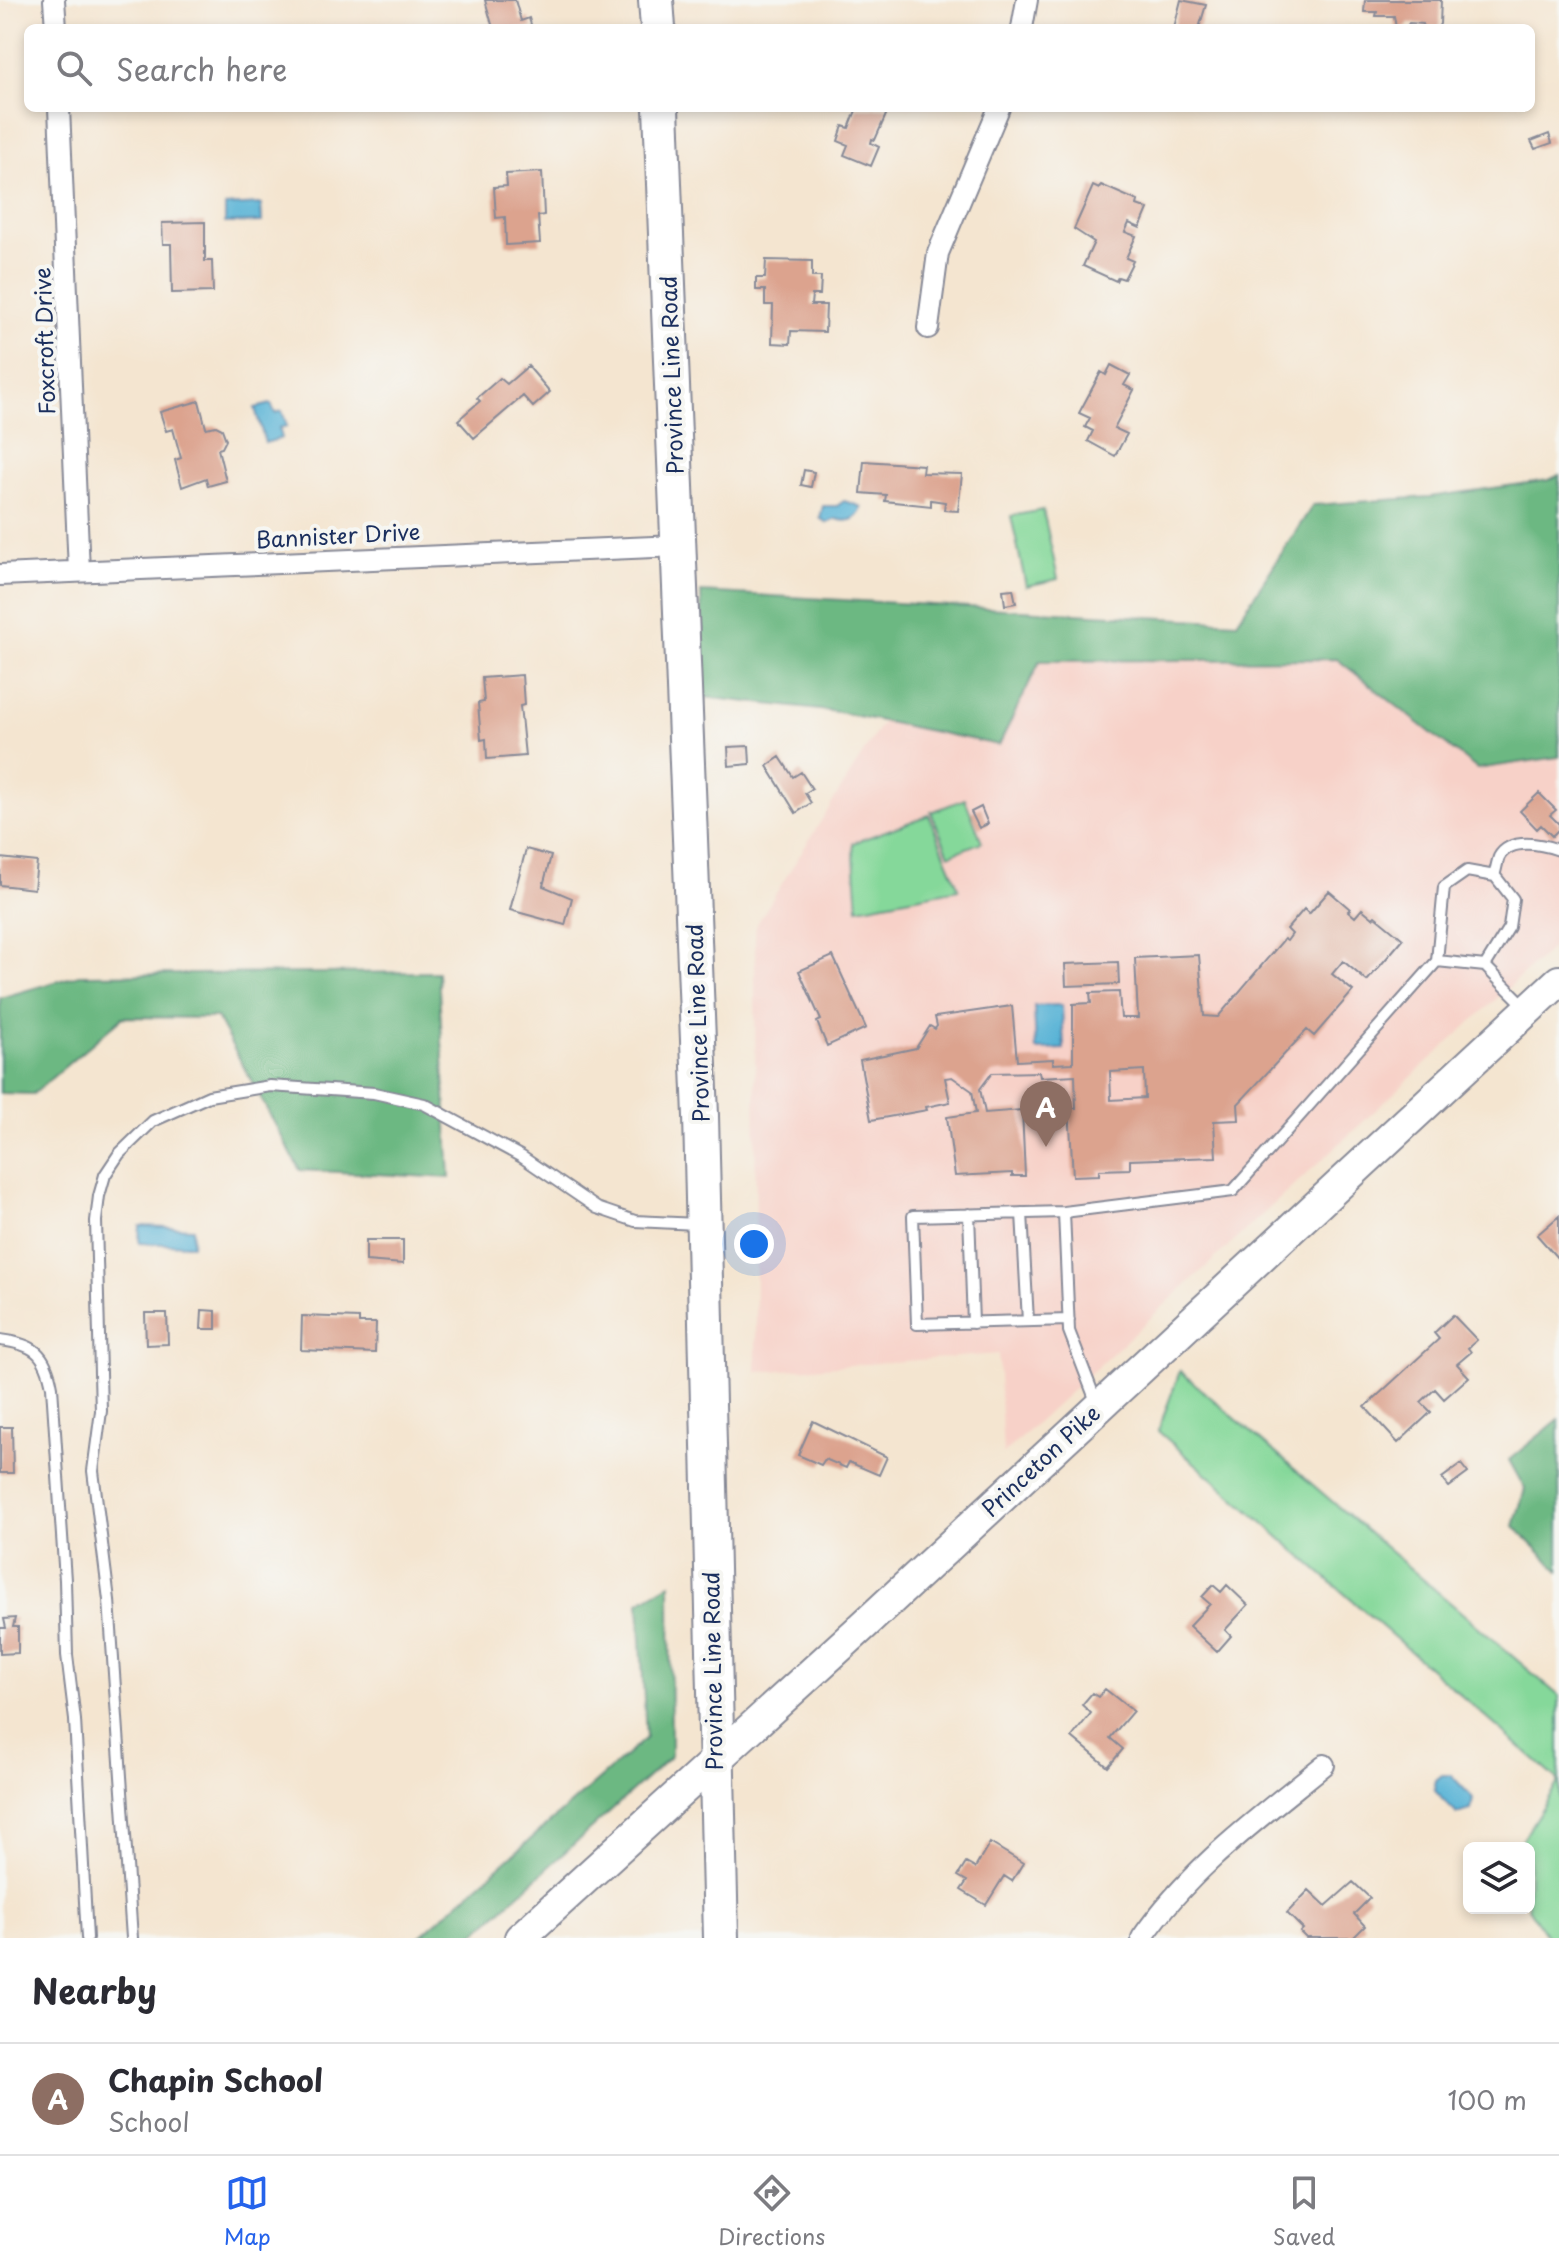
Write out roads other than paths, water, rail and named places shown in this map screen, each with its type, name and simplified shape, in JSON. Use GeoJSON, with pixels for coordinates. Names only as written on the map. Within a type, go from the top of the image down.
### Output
{"type":"FeatureCollection","features":[{"type":"Feature","properties":{"kind":"main road"},"geometry":{"type":"LineString","coordinates":[[656,0],[658,24]]}},
{"type":"Feature","properties":{"kind":"main road","name":"Province Line Road"},"geometry":{"type":"LineString","coordinates":[[661,112],[704,1223],[721,1938]]}},
{"type":"Feature","properties":{"kind":"main road","name":"Princeton Pike"},"geometry":{"type":"LineString","coordinates":[[520,1938],[1559,981]]}},
{"type":"Feature","properties":{"kind":"street"},"geometry":{"type":"LineString","coordinates":[[54,0],[56,24]]}},
{"type":"Feature","properties":{"kind":"street"},"geometry":{"type":"LineString","coordinates":[[1023,24],[1027,0]]}},
{"type":"Feature","properties":{"kind":"street","name":"Foxcroft Drive"},"geometry":{"type":"LineString","coordinates":[[59,112],[79,571]]}},
{"type":"Feature","properties":{"kind":"street"},"geometry":{"type":"LineString","coordinates":[[928,328],[938,253],[997,112]]}},
{"type":"Feature","properties":{"kind":"street","name":"Bannister Drive"},"geometry":{"type":"LineString","coordinates":[[0,575],[677,546]]}},
{"type":"Feature","properties":{"kind":"street"},"geometry":{"type":"LineString","coordinates":[[1142,1938],[1211,1858],[1324,1765]]}},
{"type":"Feature","properties":{"kind":"lane"},"geometry":{"type":"LineString","coordinates":[[1494,876],[1500,857],[1508,848],[1529,843],[1559,850]]}},
{"type":"Feature","properties":{"kind":"lane"},"geometry":{"type":"LineString","coordinates":[[1069,1320],[917,1324],[913,1216],[1064,1212],[1233,1191],[1437,961],[1444,887],[1467,871],[1494,876],[1513,899],[1509,927],[1485,966]]}},
{"type":"Feature","properties":{"kind":"lane"},"geometry":{"type":"LineString","coordinates":[[1437,961],[1485,966],[1528,1010]]}},
{"type":"Feature","properties":{"kind":"lane"},"geometry":{"type":"LineString","coordinates":[[132,1938],[109,1600],[93,1471],[101,1411],[96,1221],[105,1175],[119,1154],[153,1121],[209,1096],[270,1086],[374,1093],[424,1104],[450,1116],[522,1157],[597,1208],[635,1221],[704,1223]]}},
{"type":"Feature","properties":{"kind":"lane"},"geometry":{"type":"LineString","coordinates":[[1064,1212],[1069,1331],[1098,1408]]}},
{"type":"Feature","properties":{"kind":"lane"},"geometry":{"type":"LineString","coordinates":[[1022,1213],[1028,1321]]}},
{"type":"Feature","properties":{"kind":"lane"},"geometry":{"type":"LineString","coordinates":[[969,1214],[973,1323]]}},
{"type":"Feature","properties":{"kind":"lane"},"geometry":{"type":"LineString","coordinates":[[0,1340],[24,1345],[38,1352],[49,1366],[65,1580],[67,1655],[75,1720],[87,1938]]}},
{"type":"Feature","properties":{"kind":"water"},"geometry":{"type":"Polygon","coordinates":[[[261,204],[262,222],[225,223],[225,206],[261,204]]]}},
{"type":"Feature","properties":{"kind":"water"},"geometry":{"type":"Polygon","coordinates":[[[271,404],[275,413],[282,411],[287,426],[279,428],[282,438],[265,443],[255,408],[271,404]]]}},
{"type":"Feature","properties":{"kind":"water"},"geometry":{"type":"Polygon","coordinates":[[[844,501],[862,507],[855,518],[827,523],[820,518],[823,506],[837,506],[844,501]]]}},
{"type":"Feature","properties":{"kind":"water"},"geometry":{"type":"Polygon","coordinates":[[[1062,1005],[1064,1049],[1036,1050],[1034,1006],[1062,1005]]]}},
{"type":"Feature","properties":{"kind":"water"},"geometry":{"type":"Polygon","coordinates":[[[140,1226],[193,1228],[192,1245],[139,1243],[140,1226]]]}},
{"type":"Feature","properties":{"kind":"water"},"geometry":{"type":"Polygon","coordinates":[[[1442,1775],[1451,1775],[1473,1798],[1471,1810],[1457,1814],[1434,1791],[1436,1780],[1442,1775]]]}},
{"type":"Feature","properties":{"kind":"place","name":"Chapin School"},"geometry":{"type":"Point","coordinates":[1046,1147]}}]}
